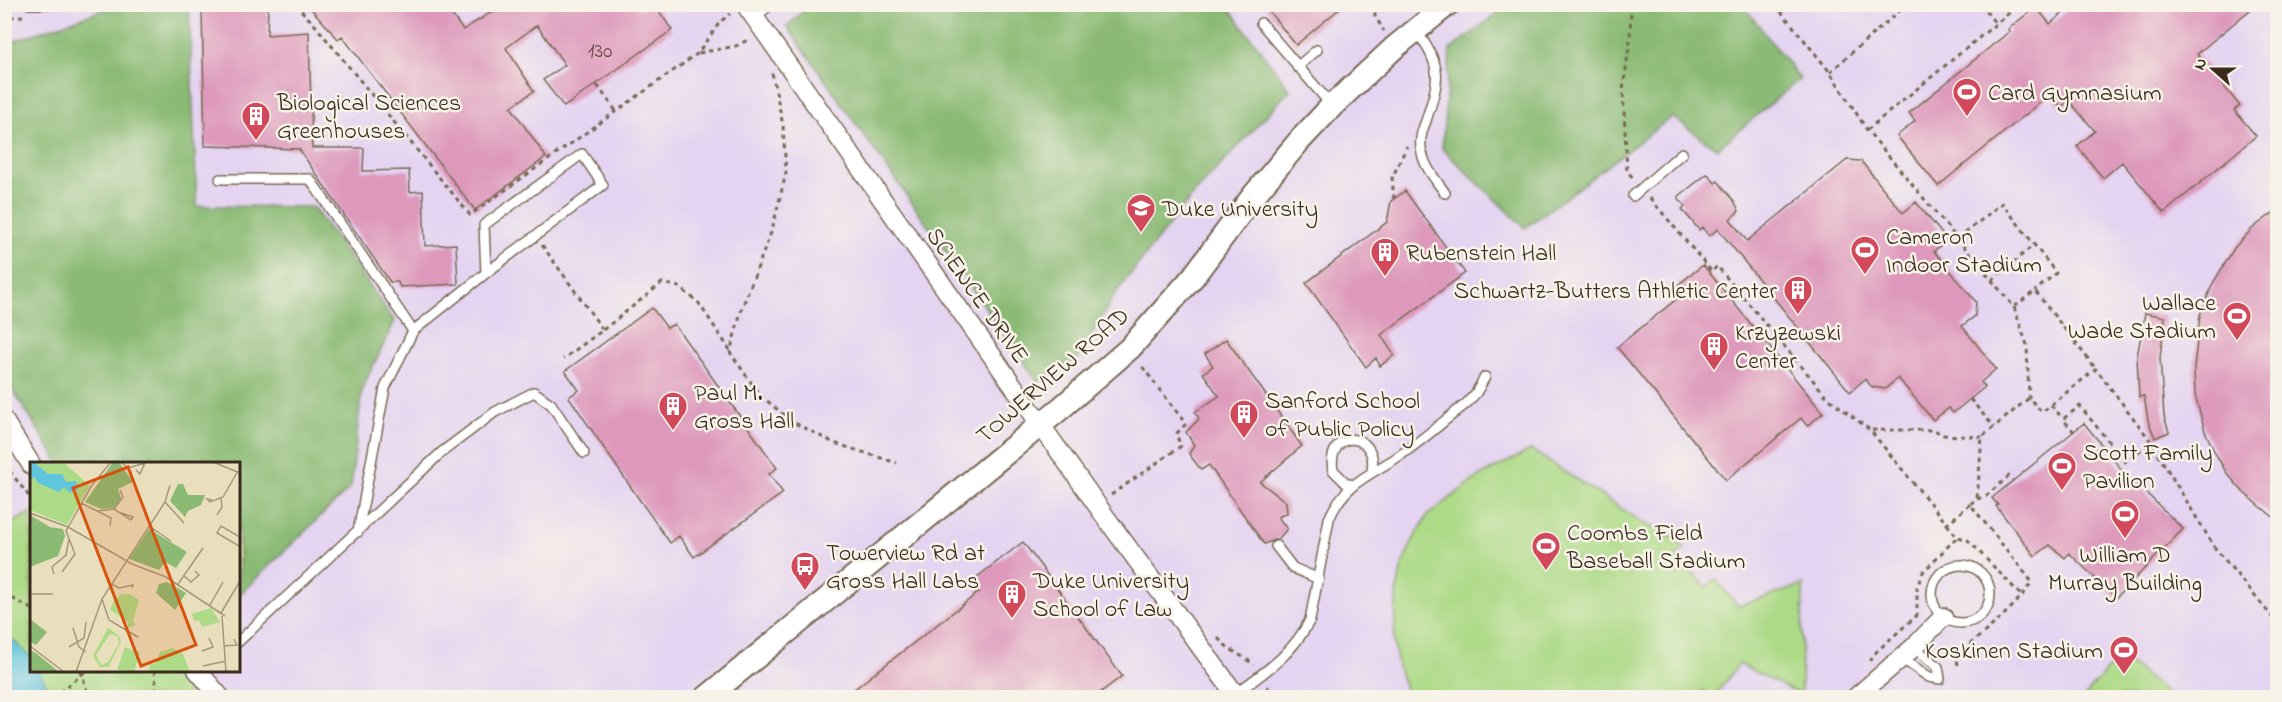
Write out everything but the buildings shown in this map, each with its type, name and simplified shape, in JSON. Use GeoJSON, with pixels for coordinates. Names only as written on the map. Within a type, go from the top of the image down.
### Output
{"type":"FeatureCollection","features":[{"type":"Feature","properties":{"kind":"street","name":"TOWERVIEW ROAD"},"geometry":{"type":"LineString","coordinates":[[706,698],[1040,425],[1130,348],[1193,276],[1252,196],[1300,140],[1332,106],[1448,4]]}},
{"type":"Feature","properties":{"kind":"street","name":"SCIENCE DRIVE"},"geometry":{"type":"LineString","coordinates":[[743,12],[1111,525],[1237,696]]}},
{"type":"Feature","properties":{"kind":"street"},"geometry":{"type":"LineString","coordinates":[[4,420],[30,463]]}},
{"type":"Feature","properties":{"kind":"street"},"geometry":{"type":"LineString","coordinates":[[1851,692],[1907,653],[1943,617]]}},
{"type":"Feature","properties":{"kind":"street"},"geometry":{"type":"LineString","coordinates":[[201,672],[221,698]]}},
{"type":"Feature","properties":{"kind":"lane"},"geometry":{"type":"LineString","coordinates":[[29,4],[47,4]]}},
{"type":"Feature","properties":{"kind":"lane"},"geometry":{"type":"LineString","coordinates":[[743,12],[772,4]]}},
{"type":"Feature","properties":{"kind":"lane"},"geometry":{"type":"LineString","coordinates":[[1262,22],[1297,67],[1332,106]]}},
{"type":"Feature","properties":{"kind":"lane"},"geometry":{"type":"LineString","coordinates":[[1416,30],[1433,56],[1437,68],[1434,95],[1424,125],[1421,150],[1424,163],[1445,193]]}},
{"type":"Feature","properties":{"kind":"lane"},"geometry":{"type":"LineString","coordinates":[[1297,67],[1317,50]]}},
{"type":"Feature","properties":{"kind":"lane"},"geometry":{"type":"LineString","coordinates":[[1633,196],[1682,153]]}},
{"type":"Feature","properties":{"kind":"lane"},"geometry":{"type":"LineString","coordinates":[[358,532],[385,388],[413,331],[603,185],[582,154],[484,225],[486,273]]}},
{"type":"Feature","properties":{"kind":"lane"},"geometry":{"type":"LineString","coordinates":[[220,179],[310,179],[413,331]]}},
{"type":"Feature","properties":{"kind":"lane"},"geometry":{"type":"LineString","coordinates":[[1237,696],[1295,645],[1310,620],[1329,519],[1336,504],[1353,484],[1397,458],[1466,404],[1476,393],[1485,377]]}},
{"type":"Feature","properties":{"kind":"lane"},"geometry":{"type":"LineString","coordinates":[[240,640],[442,452],[495,412],[534,392],[551,404],[584,453]]}},
{"type":"Feature","properties":{"kind":"lane"},"geometry":{"type":"LineString","coordinates":[[1353,484],[1346,483],[1333,470],[1332,455],[1342,441],[1350,439],[1367,445],[1373,455],[1372,471]]}},
{"type":"Feature","properties":{"kind":"lane"},"geometry":{"type":"LineString","coordinates":[[1276,546],[1293,568],[1319,579]]}},
{"type":"Feature","properties":{"kind":"lane"},"geometry":{"type":"LineString","coordinates":[[1967,565],[1983,574],[1990,592],[1989,602],[1981,615],[1970,622],[1960,624],[1943,617],[1936,609],[1933,600],[1935,582],[1940,574],[1949,567],[1967,565]]}},
{"type":"Feature","properties":{"kind":"path"},"geometry":{"type":"LineString","coordinates":[[295,4],[314,24],[470,215],[697,54],[720,22],[743,12]]}},
{"type":"Feature","properties":{"kind":"path"},"geometry":{"type":"LineString","coordinates":[[1374,4],[1375,16],[1384,32]]}},
{"type":"Feature","properties":{"kind":"path"},"geometry":{"type":"LineString","coordinates":[[1631,4],[1630,40],[1623,90],[1627,171],[1712,272],[1717,266],[1828,398],[1870,430],[1957,537],[1967,540],[2022,596]]}},
{"type":"Feature","properties":{"kind":"path"},"geometry":{"type":"LineString","coordinates":[[1775,4],[1830,72],[1867,130],[2014,307],[2027,345],[2029,398],[2042,412],[2096,369]]}},
{"type":"Feature","properties":{"kind":"path"},"geometry":{"type":"LineString","coordinates":[[1830,72],[1907,4]]}},
{"type":"Feature","properties":{"kind":"path"},"geometry":{"type":"LineString","coordinates":[[1980,4],[1996,24]]}},
{"type":"Feature","properties":{"kind":"path"},"geometry":{"type":"LineString","coordinates":[[1867,130],[2020,4]]}},
{"type":"Feature","properties":{"kind":"path"},"geometry":{"type":"LineString","coordinates":[[697,54],[736,46],[748,40]]}},
{"type":"Feature","properties":{"kind":"path"},"geometry":{"type":"LineString","coordinates":[[730,352],[742,308],[772,230],[786,173],[783,125],[772,73]]}},
{"type":"Feature","properties":{"kind":"path"},"geometry":{"type":"LineString","coordinates":[[597,85],[616,111]]}},
{"type":"Feature","properties":{"kind":"path"},"geometry":{"type":"LineString","coordinates":[[1958,239],[2002,202],[2056,273],[2014,307]]}},
{"type":"Feature","properties":{"kind":"path"},"geometry":{"type":"LineString","coordinates":[[536,236],[603,330]]}},
{"type":"Feature","properties":{"kind":"path"},"geometry":{"type":"LineString","coordinates":[[1992,280],[2035,244]]}},
{"type":"Feature","properties":{"kind":"path"},"geometry":{"type":"LineString","coordinates":[[562,359],[662,283],[679,287],[698,302],[759,394],[791,420],[834,443],[897,463]]}},
{"type":"Feature","properties":{"kind":"path"},"geometry":{"type":"LineString","coordinates":[[2035,291],[2151,442],[2215,548],[2277,624]]}},
{"type":"Feature","properties":{"kind":"path"},"geometry":{"type":"LineString","coordinates":[[1111,495],[1181,446],[1176,434],[1186,424],[1130,348]]}},
{"type":"Feature","properties":{"kind":"path"},"geometry":{"type":"LineString","coordinates":[[1870,430],[1935,430],[1942,435],[1982,437],[2029,398]]}},
{"type":"Feature","properties":{"kind":"path"},"geometry":{"type":"LineString","coordinates":[[1970,399],[1994,427]]}},
{"type":"Feature","properties":{"kind":"path"},"geometry":{"type":"LineString","coordinates":[[2051,405],[2074,432]]}},
{"type":"Feature","properties":{"kind":"path"},"geometry":{"type":"LineString","coordinates":[[2063,419],[2080,405],[2125,462],[2151,442]]}},
{"type":"Feature","properties":{"kind":"path"},"geometry":{"type":"LineString","coordinates":[[1977,499],[1982,437]]}},
{"type":"Feature","properties":{"kind":"path"},"geometry":{"type":"LineString","coordinates":[[4,464],[30,497]]}},
{"type":"Feature","properties":{"kind":"path"},"geometry":{"type":"LineString","coordinates":[[1947,525],[1970,504],[1986,495],[2009,476],[2013,481]]}},
{"type":"Feature","properties":{"kind":"path"},"geometry":{"type":"LineString","coordinates":[[1958,665],[1956,656],[1985,634],[2022,596],[2032,582],[1970,504]]}},
{"type":"Feature","properties":{"kind":"path"},"geometry":{"type":"LineString","coordinates":[[1867,666],[1877,651],[1917,615],[1917,587],[1923,572],[1957,537]]}},
{"type":"Feature","properties":{"kind":"path"},"geometry":{"type":"LineString","coordinates":[[4,594],[30,608]]}},
{"type":"Feature","properties":{"kind":"path"},"geometry":{"type":"LineString","coordinates":[[1213,633],[1225,647],[1254,665]]}},
{"type":"Feature","properties":{"kind":"path"},"geometry":{"type":"LineString","coordinates":[[53,698],[82,672],[90,698]]}},
{"type":"Feature","properties":{"kind":"path"},"geometry":{"type":"LineString","coordinates":[[154,672],[157,691],[155,698]]}},
{"type":"Feature","properties":{"kind":"path"},"geometry":{"type":"LineString","coordinates":[[1266,683],[1274,698]]}},
{"type":"Feature","properties":{"kind":"path"},"geometry":{"type":"LineString","coordinates":[[1832,698],[1851,692]]}},
{"type":"Feature","properties":{"kind":"shaded area","name":"Duke University"},"geometry":{"type":"Polygon","coordinates":[[[4,5],[2277,5],[2277,697],[5,697],[4,5]]]}},
{"type":"Feature","properties":{"kind":"green space"},"geometry":{"type":"Polygon","coordinates":[[[120,4],[189,5],[197,206],[313,207],[395,321],[362,389],[351,487],[240,594],[240,462],[58,462],[5,378],[5,44],[120,4]]]}},
{"type":"Feature","properties":{"kind":"green space"},"geometry":{"type":"Polygon","coordinates":[[[810,5],[1227,5],[1290,90],[1192,196],[1115,294],[1078,359],[1038,382],[787,26],[810,5]]]}},
{"type":"Feature","properties":{"kind":"green space"},"geometry":{"type":"Polygon","coordinates":[[[1508,5],[1743,5],[1800,79],[1717,149],[1672,117],[1525,228],[1442,149],[1450,50],[1508,5]]]}},
{"type":"Feature","properties":{"kind":"green space","name":"Coombs Field Baseball Stadium"},"geometry":{"type":"Polygon","coordinates":[[[1531,450],[1642,522],[1673,538],[1685,548],[1677,556],[1706,587],[1715,579],[1738,606],[1803,585],[1801,695],[1739,664],[1714,697],[1704,690],[1697,698],[1408,697],[1399,671],[1394,644],[1397,591],[1402,565],[1413,540],[1428,515],[1478,477],[1531,450]]]}},
{"type":"Feature","properties":{"kind":"green space"},"geometry":{"type":"Polygon","coordinates":[[[30,513],[30,672],[172,672],[193,697],[5,697],[4,528],[30,513]]]}},
{"type":"Feature","properties":{"kind":"green space","name":"Koskinen Stadium"},"geometry":{"type":"Polygon","coordinates":[[[2120,655],[2172,697],[2084,697],[2120,655]]]}},
{"type":"Feature","properties":{"kind":"water"},"geometry":{"type":"Polygon","coordinates":[[[5,633],[30,656],[30,672],[40,672],[53,697],[5,697],[5,633]]]}},
{"type":"Feature","properties":{"kind":"place","name":"Card Gymnasium"},"geometry":{"type":"Point","coordinates":[1967,118]}},
{"type":"Feature","properties":{"kind":"place","name":"Biological Sciences Greenhouses"},"geometry":{"type":"Point","coordinates":[256,142]}},
{"type":"Feature","properties":{"kind":"place","name":"Duke University"},"geometry":{"type":"Point","coordinates":[1141,234]}},
{"type":"Feature","properties":{"kind":"place","name":"Cameron Indoor Stadium"},"geometry":{"type":"Point","coordinates":[1865,276]}},
{"type":"Feature","properties":{"kind":"place","name":"Rubenstein Hall"},"geometry":{"type":"Point","coordinates":[1385,278]}},
{"type":"Feature","properties":{"kind":"place","name":"Schwartz-Butters Athletic Center"},"geometry":{"type":"Point","coordinates":[1798,316]}},
{"type":"Feature","properties":{"kind":"place","name":"Wallace Wade Stadium"},"geometry":{"type":"Point","coordinates":[2237,342]}},
{"type":"Feature","properties":{"kind":"place","name":"Krzyzewski Center"},"geometry":{"type":"Point","coordinates":[1714,372]}},
{"type":"Feature","properties":{"kind":"place","name":"Paul M. Gross Hall"},"geometry":{"type":"Point","coordinates":[673,432]}},
{"type":"Feature","properties":{"kind":"place","name":"Sanford School of Public Policy"},"geometry":{"type":"Point","coordinates":[1244,440]}},
{"type":"Feature","properties":{"kind":"place","name":"Scott Family Pavilion"},"geometry":{"type":"Point","coordinates":[2062,492]}},
{"type":"Feature","properties":{"kind":"place","name":"William D Murray Building"},"geometry":{"type":"Point","coordinates":[2125,540]}},
{"type":"Feature","properties":{"kind":"place","name":"Coombs Field Baseball Stadium"},"geometry":{"type":"Point","coordinates":[1546,572]}},
{"type":"Feature","properties":{"kind":"place","name":"Towerview Rd at Gross Hall Labs"},"geometry":{"type":"Point","coordinates":[805,592]}},
{"type":"Feature","properties":{"kind":"place","name":"Duke University School of Law"},"geometry":{"type":"Point","coordinates":[1012,620]}},
{"type":"Feature","properties":{"kind":"place","name":"Koskinen Stadium"},"geometry":{"type":"Point","coordinates":[2124,676]}}]}
